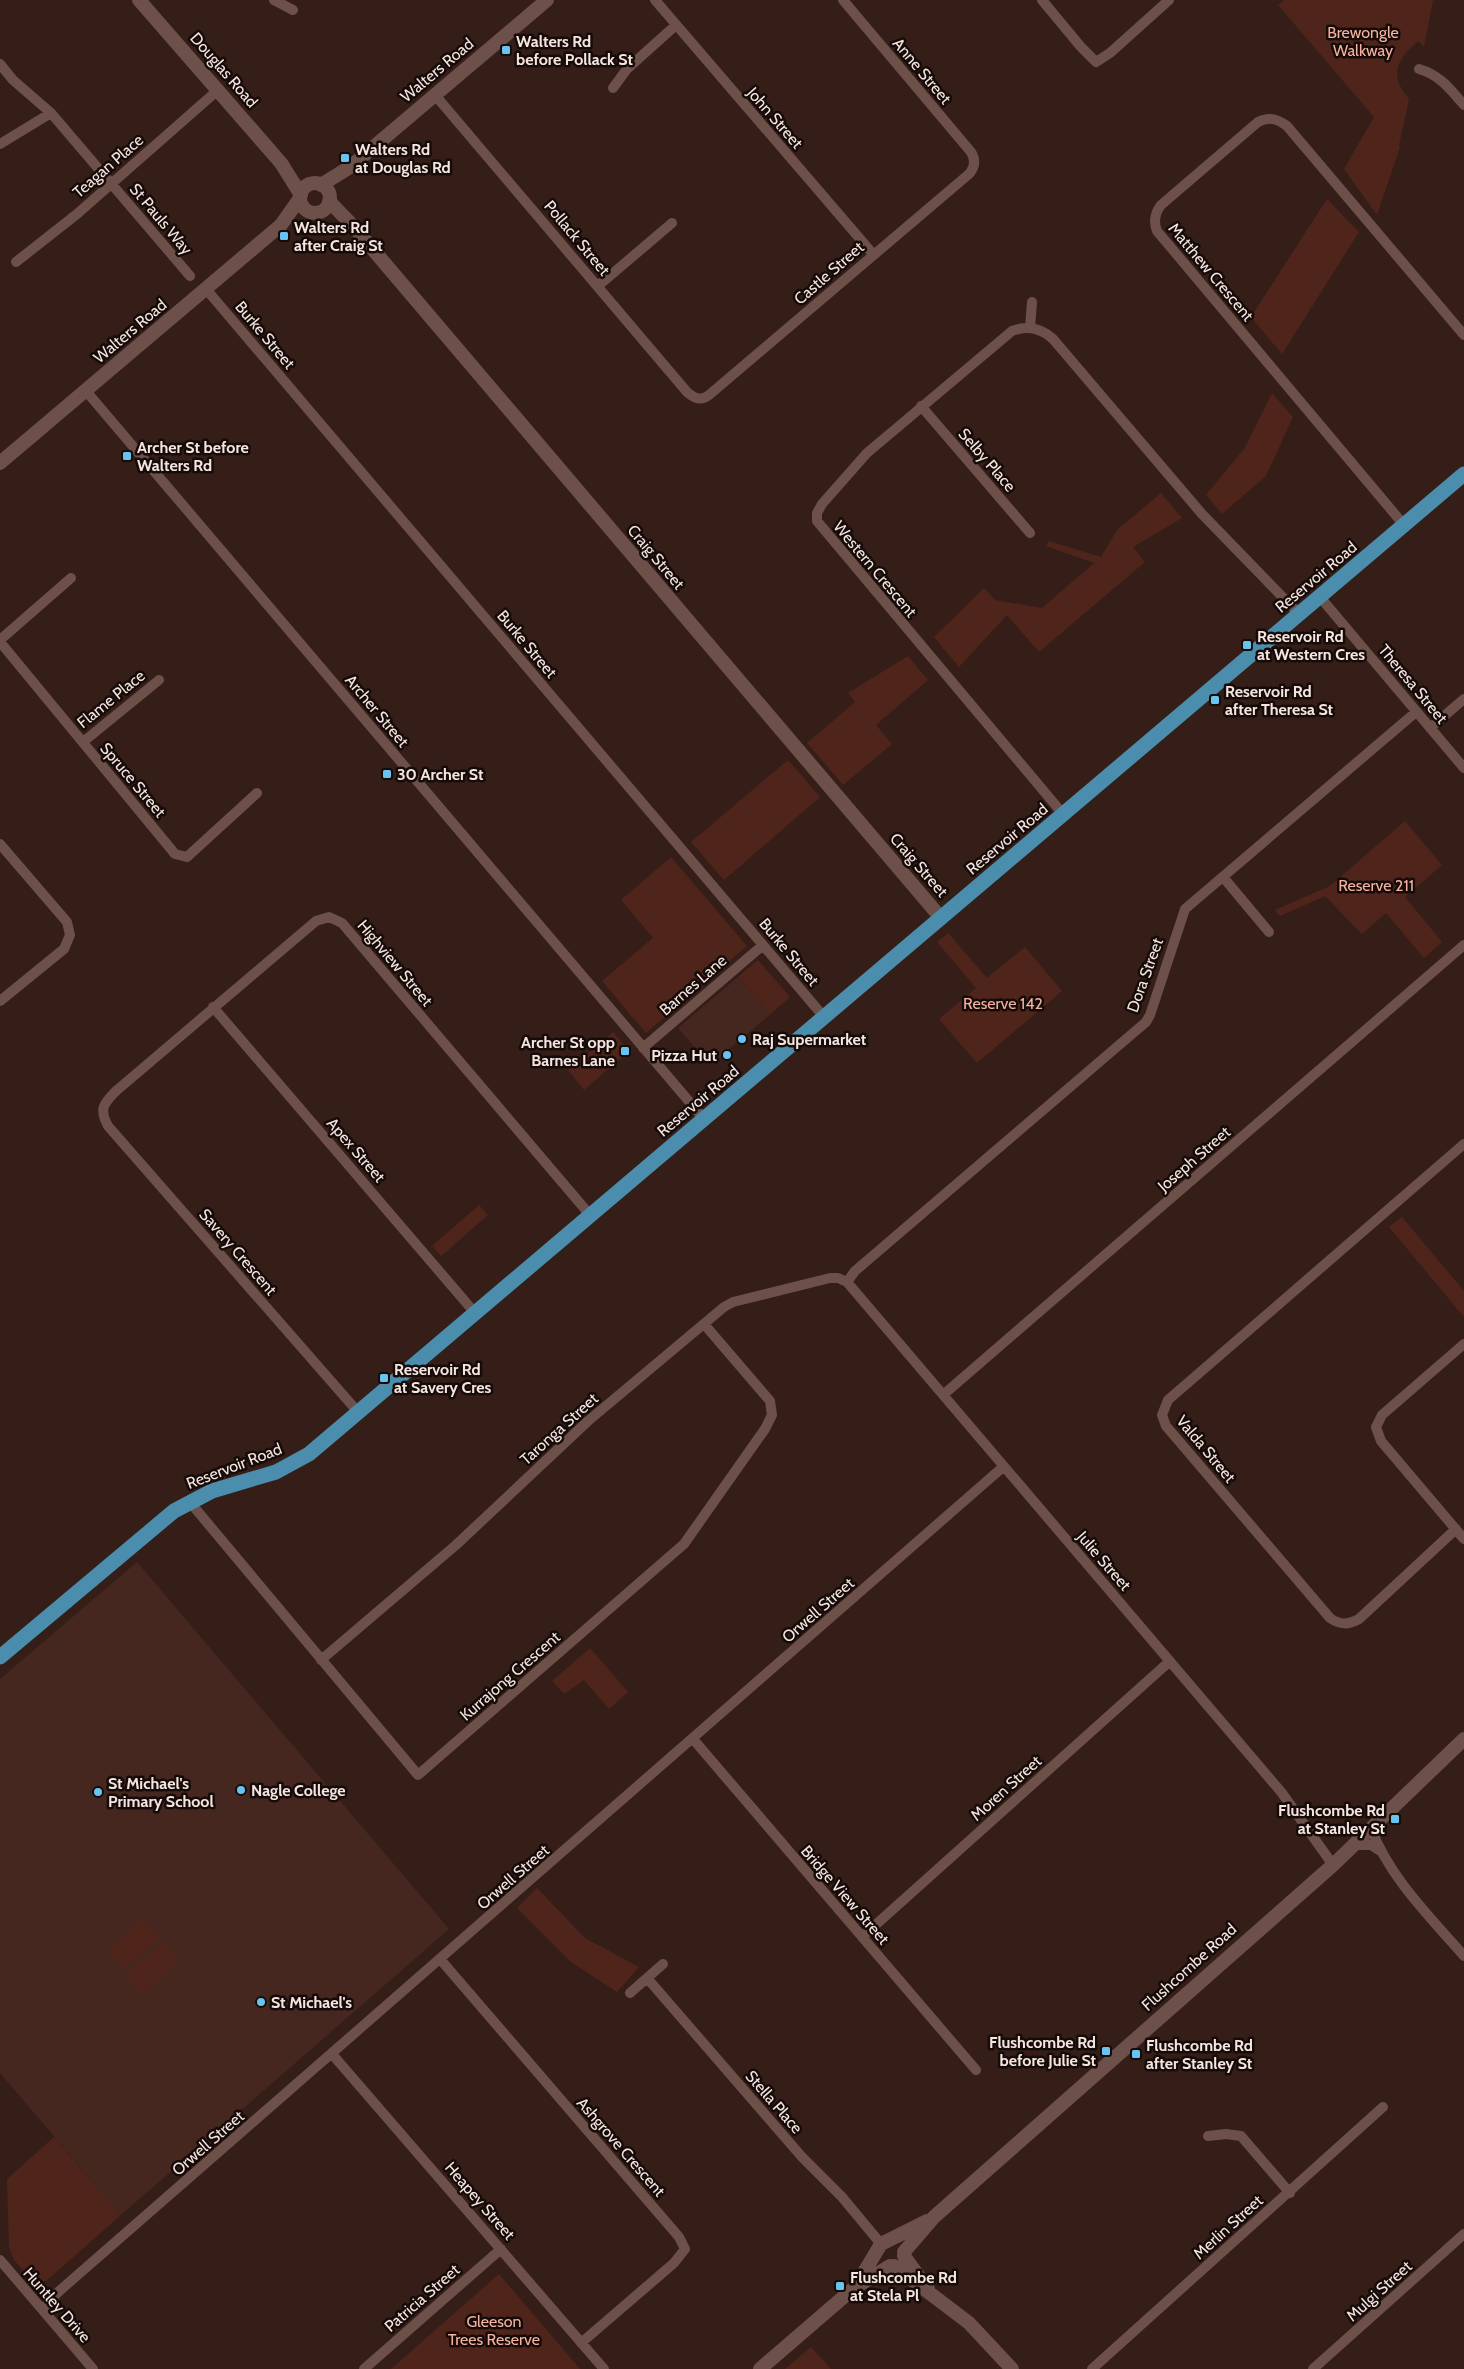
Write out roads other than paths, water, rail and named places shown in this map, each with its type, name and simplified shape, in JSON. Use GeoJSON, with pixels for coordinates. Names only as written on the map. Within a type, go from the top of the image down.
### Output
{"type":"FeatureCollection","features":[{"type":"Feature","properties":{"kind":"main road","name":"Reservoir Road"},"geometry":{"type":"LineString","coordinates":[[0,1657],[165,1517],[189,1501],[212,1491],[276,1472],[309,1454],[1464,474]]}},
{"type":"Feature","properties":{"kind":"street","name":"Douglas Road"},"geometry":{"type":"LineString","coordinates":[[139,0],[281,163],[300,197]]}},
{"type":"Feature","properties":{"kind":"street"},"geometry":{"type":"LineString","coordinates":[[274,0],[293,10]]}},
{"type":"Feature","properties":{"kind":"street","name":"Walters Road"},"geometry":{"type":"LineString","coordinates":[[323,191],[547,0]]}},
{"type":"Feature","properties":{"kind":"street","name":"John Street"},"geometry":{"type":"LineString","coordinates":[[655,0],[873,254]]}},
{"type":"Feature","properties":{"kind":"street","name":"Anne Street"},"geometry":{"type":"LineString","coordinates":[[843,0],[971,152],[975,163]]}},
{"type":"Feature","properties":{"kind":"street"},"geometry":{"type":"LineString","coordinates":[[1042,0],[1096,62],[1110,53],[1169,0]]}},
{"type":"Feature","properties":{"kind":"street"},"geometry":{"type":"LineString","coordinates":[[613,88],[626,70],[676,25]]}},
{"type":"Feature","properties":{"kind":"street","name":"St Pauls Way"},"geometry":{"type":"LineString","coordinates":[[0,64],[12,80],[51,113],[190,276]]}},
{"type":"Feature","properties":{"kind":"street"},"geometry":{"type":"LineString","coordinates":[[1419,69],[1431,72],[1444,82],[1464,105]]}},
{"type":"Feature","properties":{"kind":"street","name":"Teagan Place"},"geometry":{"type":"LineString","coordinates":[[16,262],[112,183],[218,90]]}},
{"type":"Feature","properties":{"kind":"street","name":"Pollack Street"},"geometry":{"type":"LineString","coordinates":[[435,95],[687,392],[697,399]]}},
{"type":"Feature","properties":{"kind":"street"},"geometry":{"type":"LineString","coordinates":[[0,144],[51,113]]}},
{"type":"Feature","properties":{"kind":"street","name":"Matthew Crescent"},"geometry":{"type":"LineString","coordinates":[[1404,525],[1157,231],[1154,220],[1156,212],[1258,122],[1266,118],[1276,119],[1287,126],[1464,335]]}},
{"type":"Feature","properties":{"kind":"street","name":"Douglas Road"},"geometry":{"type":"LineString","coordinates":[[281,163],[323,191]]}},
{"type":"Feature","properties":{"kind":"street","name":"Castle Street"},"geometry":{"type":"LineString","coordinates":[[697,399],[709,395],[969,174],[975,163]]}},
{"type":"Feature","properties":{"kind":"street"},"geometry":{"type":"LineString","coordinates":[[316,212],[326,208],[323,191],[306,187],[300,197],[304,207],[316,212],[344,218]]}},
{"type":"Feature","properties":{"kind":"street","name":"Craig Street"},"geometry":{"type":"LineString","coordinates":[[323,191],[941,918]]}},
{"type":"Feature","properties":{"kind":"street","name":"Walters Road"},"geometry":{"type":"LineString","coordinates":[[0,462],[281,225],[300,197]]}},
{"type":"Feature","properties":{"kind":"street","name":"Walters Road"},"geometry":{"type":"LineString","coordinates":[[281,225],[316,212]]}},
{"type":"Feature","properties":{"kind":"street"},"geometry":{"type":"LineString","coordinates":[[598,286],[672,223]]}},
{"type":"Feature","properties":{"kind":"street","name":"Burke Street"},"geometry":{"type":"LineString","coordinates":[[206,289],[824,1017]]}},
{"type":"Feature","properties":{"kind":"street"},"geometry":{"type":"LineString","coordinates":[[1032,302],[1030,328],[1044,331],[1053,339],[1202,514],[1299,614]]}},
{"type":"Feature","properties":{"kind":"street","name":"Western Crescent"},"geometry":{"type":"LineString","coordinates":[[1030,328],[1019,329],[1006,336],[867,453],[822,504],[817,513],[817,521],[1063,814]]}},
{"type":"Feature","properties":{"kind":"street","name":"Archer Street"},"geometry":{"type":"LineString","coordinates":[[86,391],[704,1119]]}},
{"type":"Feature","properties":{"kind":"street","name":"Selby Place"},"geometry":{"type":"LineString","coordinates":[[921,406],[1030,533]]}},
{"type":"Feature","properties":{"kind":"street"},"geometry":{"type":"LineString","coordinates":[[0,641],[71,578]]}},
{"type":"Feature","properties":{"kind":"street","name":"Theresa Street"},"geometry":{"type":"LineString","coordinates":[[1320,597],[1464,768]]}},
{"type":"Feature","properties":{"kind":"street","name":"Spruce Street"},"geometry":{"type":"LineString","coordinates":[[0,641],[175,854],[187,856],[257,793]]}},
{"type":"Feature","properties":{"kind":"street","name":"Flame Place"},"geometry":{"type":"LineString","coordinates":[[83,742],[159,680]]}},
{"type":"Feature","properties":{"kind":"street"},"geometry":{"type":"LineString","coordinates":[[1430,728],[1464,698]]}},
{"type":"Feature","properties":{"kind":"street","name":"Dora Street"},"geometry":{"type":"LineString","coordinates":[[847,1282],[857,1269],[1148,1020],[1183,912],[1416,712]]}},
{"type":"Feature","properties":{"kind":"street"},"geometry":{"type":"LineString","coordinates":[[0,844],[67,922],[70,935],[64,949],[0,1001]]}},
{"type":"Feature","properties":{"kind":"street"},"geometry":{"type":"LineString","coordinates":[[1223,877],[1269,932]]}},
{"type":"Feature","properties":{"kind":"street","name":"Highview Street"},"geometry":{"type":"LineString","coordinates":[[102,1109],[107,1100],[116,1091],[213,1008],[316,921],[329,917],[342,924],[590,1215]]}},
{"type":"Feature","properties":{"kind":"street","name":"Barnes Lane"},"geometry":{"type":"LineString","coordinates":[[643,1048],[763,945]]}},
{"type":"Feature","properties":{"kind":"street","name":"Joseph Street"},"geometry":{"type":"LineString","coordinates":[[943,1395],[1464,945]]}},
{"type":"Feature","properties":{"kind":"street","name":"Apex Street"},"geometry":{"type":"LineString","coordinates":[[213,1008],[476,1313]]}},
{"type":"Feature","properties":{"kind":"street","name":"Savery Crescent"},"geometry":{"type":"LineString","coordinates":[[102,1109],[108,1126],[358,1412]]}},
{"type":"Feature","properties":{"kind":"street","name":"Valda Street"},"geometry":{"type":"LineString","coordinates":[[1456,1529],[1359,1619],[1346,1624],[1338,1622],[1330,1618],[1166,1426],[1162,1414],[1168,1400],[1464,1144]]}},
{"type":"Feature","properties":{"kind":"street","name":"Taronga Street"},"geometry":{"type":"LineString","coordinates":[[322,1660],[456,1545],[588,1421],[733,1302],[830,1278],[838,1278],[847,1282]]}},
{"type":"Feature","properties":{"kind":"street","name":"Julie Street"},"geometry":{"type":"LineString","coordinates":[[847,1282],[1282,1793],[1333,1865]]}},
{"type":"Feature","properties":{"kind":"street","name":"Kurrajong Crescent"},"geometry":{"type":"LineString","coordinates":[[189,1501],[418,1775],[684,1544],[765,1429],[772,1411],[767,1396],[704,1324]]}},
{"type":"Feature","properties":{"kind":"street"},"geometry":{"type":"LineString","coordinates":[[1464,1344],[1382,1415],[1376,1427],[1381,1441],[1464,1539]]}},
{"type":"Feature","properties":{"kind":"street","name":"Orwell Street"},"geometry":{"type":"LineString","coordinates":[[43,2309],[58,2293],[693,1740],[1003,1467]]}},
{"type":"Feature","properties":{"kind":"street","name":"Moren Street"},"geometry":{"type":"LineString","coordinates":[[862,1937],[1170,1661]]}},
{"type":"Feature","properties":{"kind":"street","name":"Flushcombe Road"},"geometry":{"type":"LineString","coordinates":[[760,2369],[854,2288],[898,2260],[934,2217],[1333,1865],[1464,1739]]}},
{"type":"Feature","properties":{"kind":"street","name":"Bridge View Street"},"geometry":{"type":"LineString","coordinates":[[693,1740],[976,2070]]}},
{"type":"Feature","properties":{"kind":"street"},"geometry":{"type":"LineString","coordinates":[[1371,1828],[1382,1853],[1409,1892],[1464,1956]]}},
{"type":"Feature","properties":{"kind":"street"},"geometry":{"type":"LineString","coordinates":[[1354,1845],[1371,1845],[1382,1853]]}},
{"type":"Feature","properties":{"kind":"street","name":"Ashgrove Crescent"},"geometry":{"type":"LineString","coordinates":[[440,1959],[679,2237],[685,2249],[674,2263],[581,2343]]}},
{"type":"Feature","properties":{"kind":"street"},"geometry":{"type":"LineString","coordinates":[[630,1993],[663,1964]]}},
{"type":"Feature","properties":{"kind":"street","name":"Stella Place"},"geometry":{"type":"LineString","coordinates":[[647,1978],[802,2157],[842,2197],[883,2244]]}},
{"type":"Feature","properties":{"kind":"street","name":"Heapey Street"},"geometry":{"type":"LineString","coordinates":[[332,2054],[604,2369]]}},
{"type":"Feature","properties":{"kind":"street","name":"Merlin Street"},"geometry":{"type":"LineString","coordinates":[[1092,2369],[1290,2193],[1383,2107]]}},
{"type":"Feature","properties":{"kind":"street"},"geometry":{"type":"LineString","coordinates":[[1208,2136],[1226,2134],[1241,2136],[1290,2193]]}},
{"type":"Feature","properties":{"kind":"street","name":"Flushcombe Road"},"geometry":{"type":"LineString","coordinates":[[854,2288],[883,2244],[934,2217]]}},
{"type":"Feature","properties":{"kind":"street","name":"Mulgi Street"},"geometry":{"type":"LineString","coordinates":[[1313,2369],[1464,2234]]}},
{"type":"Feature","properties":{"kind":"street"},"geometry":{"type":"LineString","coordinates":[[898,2260],[880,2260],[883,2244],[898,2242],[898,2260],[935,2298],[983,2336],[1012,2369]]}},
{"type":"Feature","properties":{"kind":"street","name":"Patricia Street"},"geometry":{"type":"LineString","coordinates":[[364,2369],[501,2249]]}},
{"type":"Feature","properties":{"kind":"street","name":"Huntley Drive"},"geometry":{"type":"LineString","coordinates":[[0,2260],[93,2369]]}},
{"type":"Feature","properties":{"kind":"place","name":"Walters Rd before Pollack St"},"geometry":{"type":"Point","coordinates":[506,50]}},
{"type":"Feature","properties":{"kind":"place","name":"Walters Rd at Douglas Rd"},"geometry":{"type":"Point","coordinates":[345,158]}},
{"type":"Feature","properties":{"kind":"place","name":"Walters Rd after Craig St"},"geometry":{"type":"Point","coordinates":[284,236]}},
{"type":"Feature","properties":{"kind":"place","name":"Archer St before Walters Rd"},"geometry":{"type":"Point","coordinates":[127,456]}},
{"type":"Feature","properties":{"kind":"place","name":"Reservoir Rd at Western Cres"},"geometry":{"type":"Point","coordinates":[1247,645]}},
{"type":"Feature","properties":{"kind":"place","name":"Reservoir Rd after Theresa St"},"geometry":{"type":"Point","coordinates":[1215,700]}},
{"type":"Feature","properties":{"kind":"place","name":"30 Archer St"},"geometry":{"type":"Point","coordinates":[387,774]}},
{"type":"Feature","properties":{"kind":"place","name":"Raj Supermarket"},"geometry":{"type":"Point","coordinates":[742,1039]}},
{"type":"Feature","properties":{"kind":"place","name":"Archer St opp Barnes Lane"},"geometry":{"type":"Point","coordinates":[625,1051]}},
{"type":"Feature","properties":{"kind":"place","name":"Pizza Hut"},"geometry":{"type":"Point","coordinates":[727,1055]}},
{"type":"Feature","properties":{"kind":"place","name":"Reservoir Rd at Savery Cres"},"geometry":{"type":"Point","coordinates":[384,1378]}},
{"type":"Feature","properties":{"kind":"place","name":"Nagle College"},"geometry":{"type":"Point","coordinates":[241,1790]}},
{"type":"Feature","properties":{"kind":"place","name":"St Michael's Primary School"},"geometry":{"type":"Point","coordinates":[98,1792]}},
{"type":"Feature","properties":{"kind":"place","name":"Flushcombe Rd at Stanley St"},"geometry":{"type":"Point","coordinates":[1395,1819]}},
{"type":"Feature","properties":{"kind":"place","name":"St Michael's"},"geometry":{"type":"Point","coordinates":[261,2002]}},
{"type":"Feature","properties":{"kind":"place","name":"Flushcombe Rd before Julie St"},"geometry":{"type":"Point","coordinates":[1106,2051]}},
{"type":"Feature","properties":{"kind":"place","name":"Flushcombe Rd after Stanley St"},"geometry":{"type":"Point","coordinates":[1136,2054]}},
{"type":"Feature","properties":{"kind":"place","name":"Flushcombe Rd at Stela Pl"},"geometry":{"type":"Point","coordinates":[840,2286]}},
{"type":"Feature","properties":{"kind":"park label","name":"Brewongle Walkway"},"geometry":{"type":"Point","coordinates":[1363,41]}},
{"type":"Feature","properties":{"kind":"park label","name":"Reserve 211"},"geometry":{"type":"Point","coordinates":[1376,885]}},
{"type":"Feature","properties":{"kind":"park label","name":"Reserve 142"},"geometry":{"type":"Point","coordinates":[1003,1003]}},
{"type":"Feature","properties":{"kind":"park label","name":"Gleeson Trees Reserve"},"geometry":{"type":"Point","coordinates":[494,2330]}}]}
